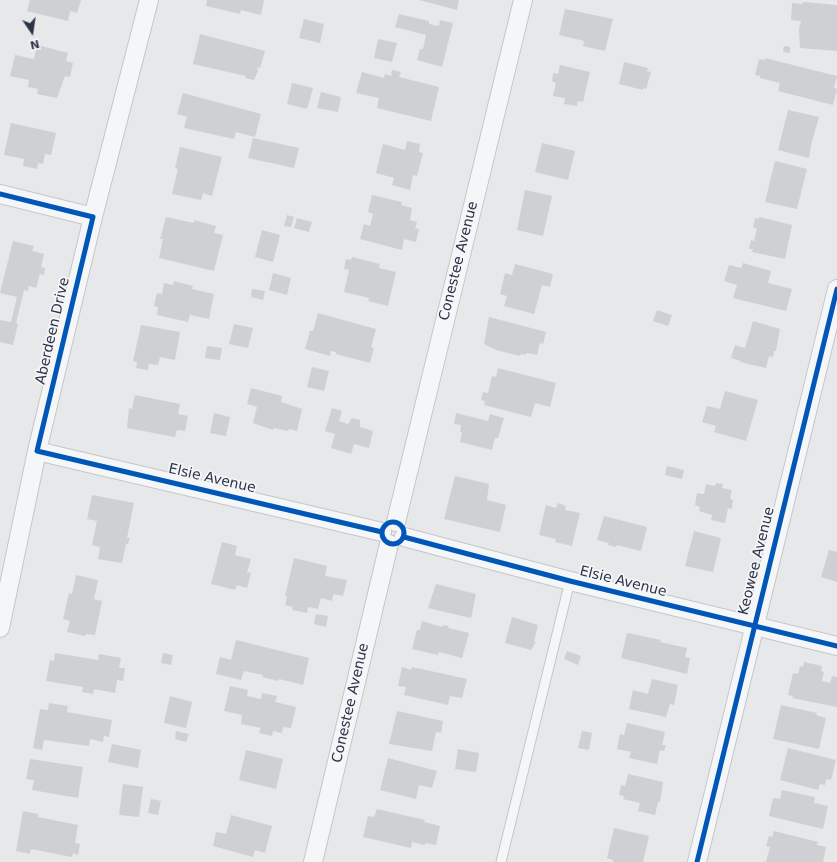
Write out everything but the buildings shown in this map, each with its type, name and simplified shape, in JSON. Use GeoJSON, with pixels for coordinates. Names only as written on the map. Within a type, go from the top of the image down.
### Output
{"type":"FeatureCollection","features":[{"type":"Feature","properties":{"kind":"street","name":"Aberdeen Drive"},"geometry":{"type":"LineString","coordinates":[[0,623],[37,451],[93,217],[149,0]]}},
{"type":"Feature","properties":{"kind":"street","name":"Conestee Avenue"},"geometry":{"type":"LineString","coordinates":[[313,862],[523,0]]}},
{"type":"Feature","properties":{"kind":"street"},"geometry":{"type":"LineString","coordinates":[[0,194],[93,217]]}},
{"type":"Feature","properties":{"kind":"street","name":"Keowee Avenue"},"geometry":{"type":"LineString","coordinates":[[697,862],[837,289]]}},
{"type":"Feature","properties":{"kind":"street","name":"Elsie Avenue"},"geometry":{"type":"LineString","coordinates":[[37,451],[393,534],[570,581],[837,646]]}},
{"type":"Feature","properties":{"kind":"lane"},"geometry":{"type":"LineString","coordinates":[[501,862],[570,581]]}},
{"type":"Feature","properties":{"kind":"cycle path"},"geometry":{"type":"LineString","coordinates":[[0,194],[93,217],[37,451],[382,532]]}},
{"type":"Feature","properties":{"kind":"cycle path"},"geometry":{"type":"LineString","coordinates":[[697,862],[837,289]]}},
{"type":"Feature","properties":{"kind":"cycle path"},"geometry":{"type":"LineString","coordinates":[[393,522],[401,525],[404,533],[401,541],[393,544],[385,541],[382,533],[385,525],[393,522]]}},
{"type":"Feature","properties":{"kind":"cycle path"},"geometry":{"type":"LineString","coordinates":[[404,537],[570,581],[837,646]]}}]}
